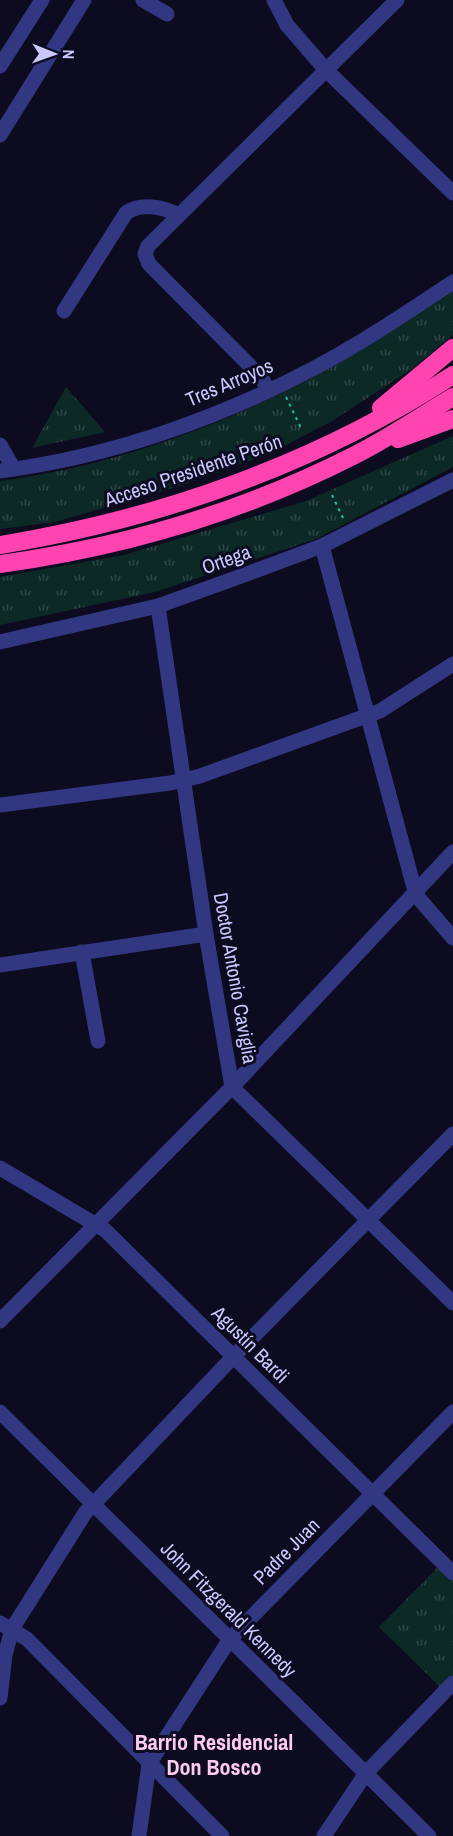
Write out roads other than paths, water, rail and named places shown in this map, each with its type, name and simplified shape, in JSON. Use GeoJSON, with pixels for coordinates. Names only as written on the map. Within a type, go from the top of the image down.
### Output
{"type":"FeatureCollection","features":[{"type":"Feature","properties":{"kind":"highway"},"geometry":{"type":"LineString","coordinates":[[339,439],[390,401],[453,348]]}},
{"type":"Feature","properties":{"kind":"highway","name":"Acceso Presidente Perón"},"geometry":{"type":"LineString","coordinates":[[0,546],[86,529],[144,514],[238,483],[339,439],[453,375]]}},
{"type":"Feature","properties":{"kind":"highway"},"geometry":{"type":"LineString","coordinates":[[356,454],[453,396]]}},
{"type":"Feature","properties":{"kind":"highway"},"geometry":{"type":"LineString","coordinates":[[0,564],[92,549],[202,520],[270,494],[356,454],[453,419]]}},
{"type":"Feature","properties":{"kind":"street"},"geometry":{"type":"LineString","coordinates":[[0,66],[42,0]]}},
{"type":"Feature","properties":{"kind":"street"},"geometry":{"type":"LineString","coordinates":[[0,135],[84,0]]}},
{"type":"Feature","properties":{"kind":"street"},"geometry":{"type":"LineString","coordinates":[[143,0],[167,14]]}},
{"type":"Feature","properties":{"kind":"street"},"geometry":{"type":"LineString","coordinates":[[274,0],[287,25],[326,69],[453,193]]}},
{"type":"Feature","properties":{"kind":"street"},"geometry":{"type":"LineString","coordinates":[[273,386],[262,378],[149,264],[145,254],[148,246],[397,0]]}},
{"type":"Feature","properties":{"kind":"street"},"geometry":{"type":"LineString","coordinates":[[64,311],[126,213],[133,207],[167,209],[179,215]]}},
{"type":"Feature","properties":{"kind":"street","name":"Tres Arroyos"},"geometry":{"type":"LineString","coordinates":[[7,470],[109,449],[181,426],[273,386],[352,347],[453,282]]}},
{"type":"Feature","properties":{"kind":"street"},"geometry":{"type":"LineString","coordinates":[[0,445],[7,470]]}},
{"type":"Feature","properties":{"kind":"street","name":"Ortega"},"geometry":{"type":"LineString","coordinates":[[0,642],[158,606],[322,546],[453,480]]}},
{"type":"Feature","properties":{"kind":"street"},"geometry":{"type":"LineString","coordinates":[[322,546],[366,717],[416,895],[453,939]]}},
{"type":"Feature","properties":{"kind":"street","name":"Doctor Antonio Caviglia"},"geometry":{"type":"LineString","coordinates":[[158,606],[206,934],[232,1087],[453,1303]]}},
{"type":"Feature","properties":{"kind":"street"},"geometry":{"type":"LineString","coordinates":[[0,805],[184,780],[366,717],[453,664]]}},
{"type":"Feature","properties":{"kind":"street"},"geometry":{"type":"LineString","coordinates":[[0,1321],[232,1087],[416,895],[434,870],[453,852]]}},
{"type":"Feature","properties":{"kind":"street"},"geometry":{"type":"LineString","coordinates":[[0,965],[206,934]]}},
{"type":"Feature","properties":{"kind":"street"},"geometry":{"type":"LineString","coordinates":[[82,952],[98,1041]]}},
{"type":"Feature","properties":{"kind":"street"},"geometry":{"type":"LineString","coordinates":[[0,1698],[6,1626],[93,1503],[453,1134]]}},
{"type":"Feature","properties":{"kind":"street","name":"Agustín Bardi"},"geometry":{"type":"LineString","coordinates":[[0,1168],[97,1224],[453,1573]]}},
{"type":"Feature","properties":{"kind":"street","name":"John Fitzgerald Kennedy"},"geometry":{"type":"LineString","coordinates":[[0,1412],[429,1836]]}},
{"type":"Feature","properties":{"kind":"street","name":"Padre Juan"},"geometry":{"type":"LineString","coordinates":[[139,1836],[149,1764],[230,1639],[453,1412]]}},
{"type":"Feature","properties":{"kind":"street"},"geometry":{"type":"LineString","coordinates":[[6,1626],[27,1640],[222,1836]]}},
{"type":"Feature","properties":{"kind":"street"},"geometry":{"type":"LineString","coordinates":[[324,1836],[366,1773],[453,1683]]}},
{"type":"Feature","properties":{"kind":"district","name":"Barrio Residencial Don Bosco"},"geometry":{"type":"Point","coordinates":[214,1754]}}]}
